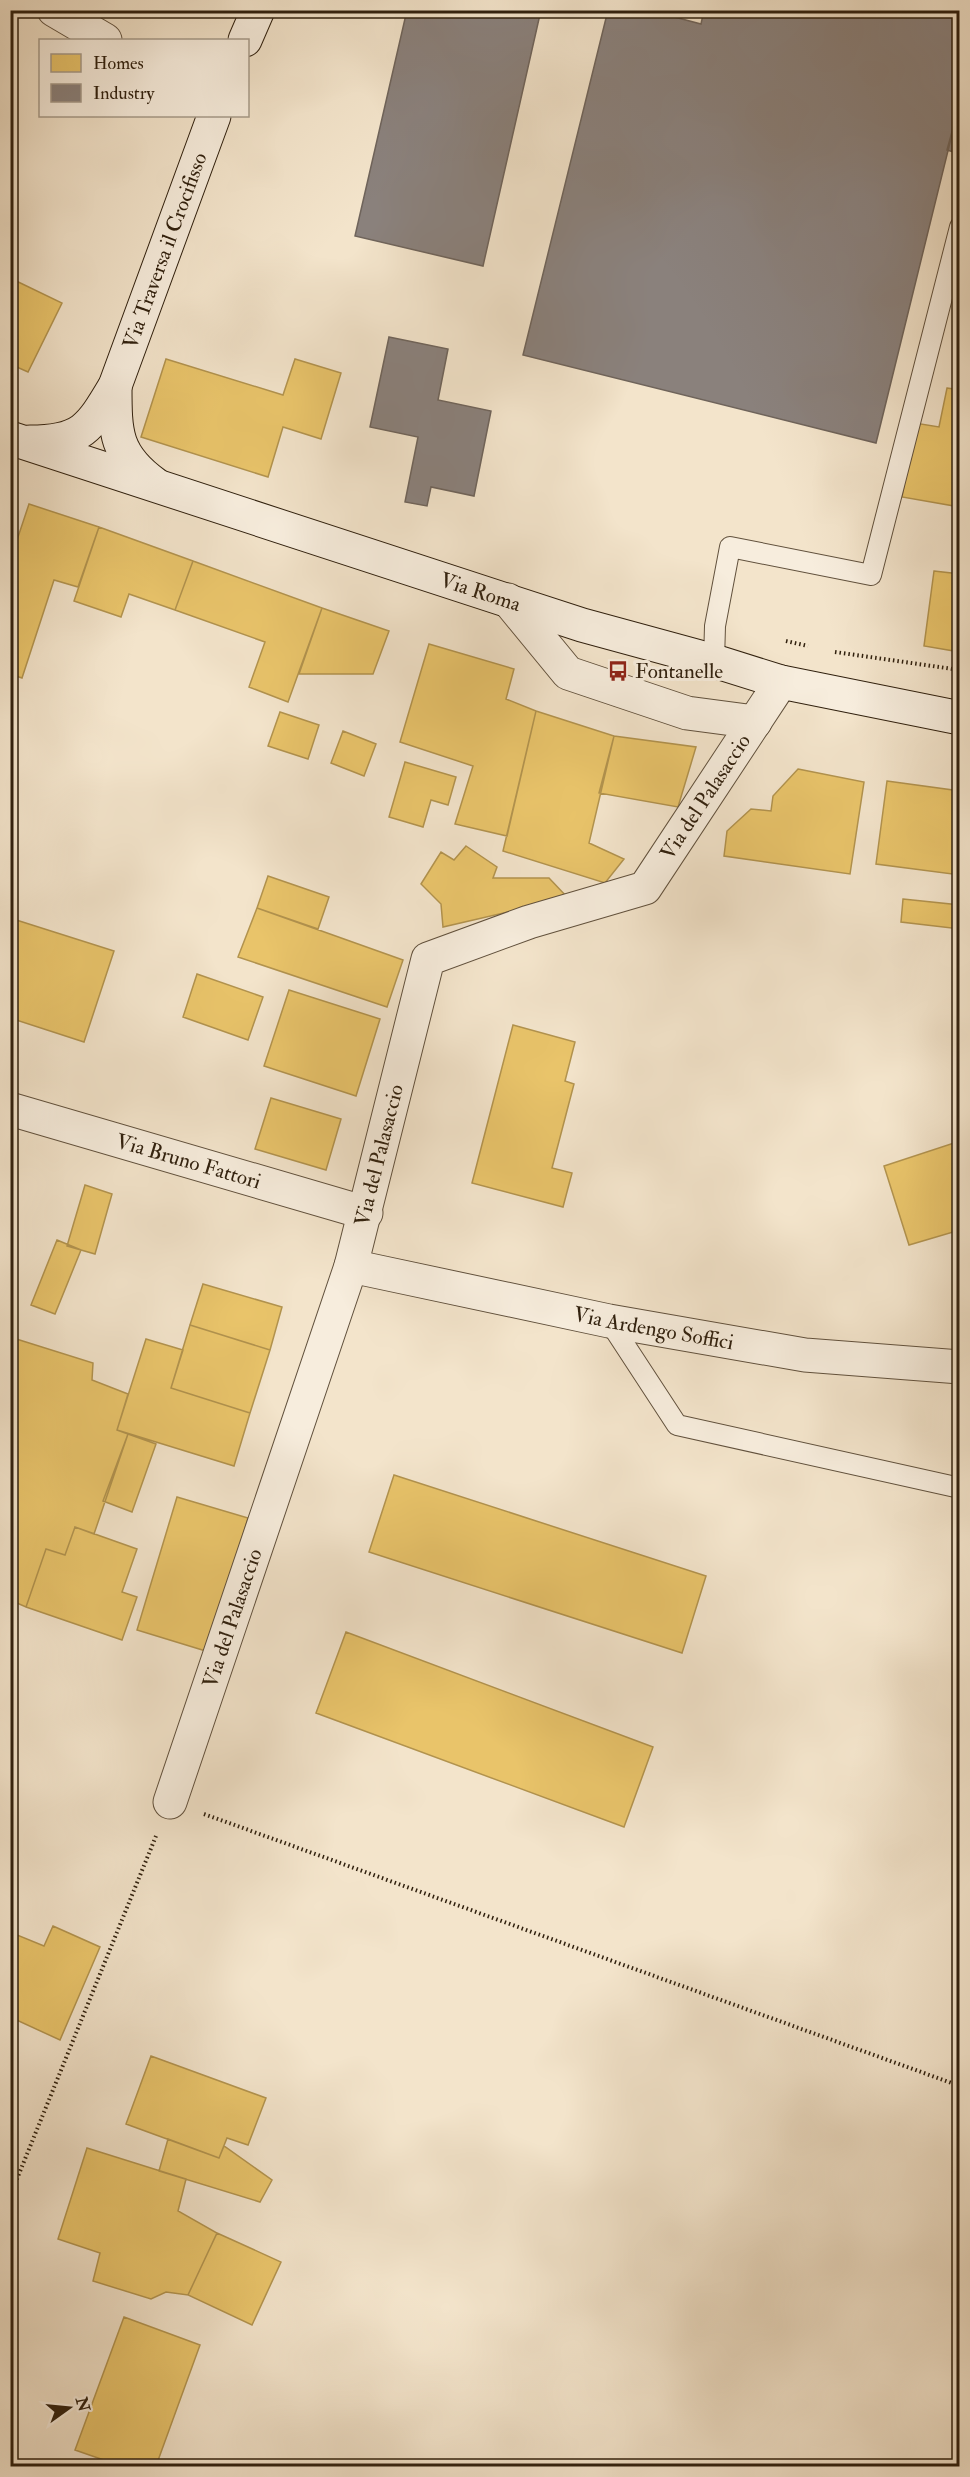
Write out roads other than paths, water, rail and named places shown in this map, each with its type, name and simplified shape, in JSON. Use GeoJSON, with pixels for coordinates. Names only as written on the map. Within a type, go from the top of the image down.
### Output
{"type":"FeatureCollection","features":[{"type":"Feature","properties":{"kind":"street"},"geometry":{"type":"LineString","coordinates":[[54,10],[103,39]]}},
{"type":"Feature","properties":{"kind":"street"},"geometry":{"type":"LineString","coordinates":[[245,39],[258,10]]}},
{"type":"Feature","properties":{"kind":"street","name":"Via Traversa il Crocifisso"},"geometry":{"type":"LineString","coordinates":[[15,440],[48,442],[74,437],[94,422],[115,386],[214,117]]}},
{"type":"Feature","properties":{"kind":"street","name":"Via Traversa il Crocifisso"},"geometry":{"type":"LineString","coordinates":[[115,386],[115,417],[119,441],[126,457],[136,470],[161,488]]}},
{"type":"Feature","properties":{"kind":"street","name":"Via Roma"},"geometry":{"type":"LineString","coordinates":[[15,440],[582,626],[714,661],[781,682],[960,718]]}},
{"type":"Feature","properties":{"kind":"street"},"geometry":{"type":"LineString","coordinates":[[508,600],[568,673],[687,713],[755,722]]}},
{"type":"Feature","properties":{"kind":"street","name":"Via del Palasaccio"},"geometry":{"type":"LineString","coordinates":[[170,1802],[351,1266],[428,959],[529,922],[645,888],[781,682]]}},
{"type":"Feature","properties":{"kind":"street","name":"Via Bruno Fattori"},"geometry":{"type":"LineString","coordinates":[[10,1109],[366,1213]]}},
{"type":"Feature","properties":{"kind":"street","name":"Via Ardengo Soffici"},"geometry":{"type":"LineString","coordinates":[[351,1266],[609,1322],[805,1355],[960,1367]]}},
{"type":"Feature","properties":{"kind":"lane"},"geometry":{"type":"LineString","coordinates":[[714,661],[715,626],[730,547],[871,575],[960,227]]}},
{"type":"Feature","properties":{"kind":"lane"},"geometry":{"type":"LineString","coordinates":[[609,1322],[677,1425],[960,1488]]}},
{"type":"Feature","properties":{"kind":"place","name":"Fontanelle"},"geometry":{"type":"Point","coordinates":[618,671]}}]}
